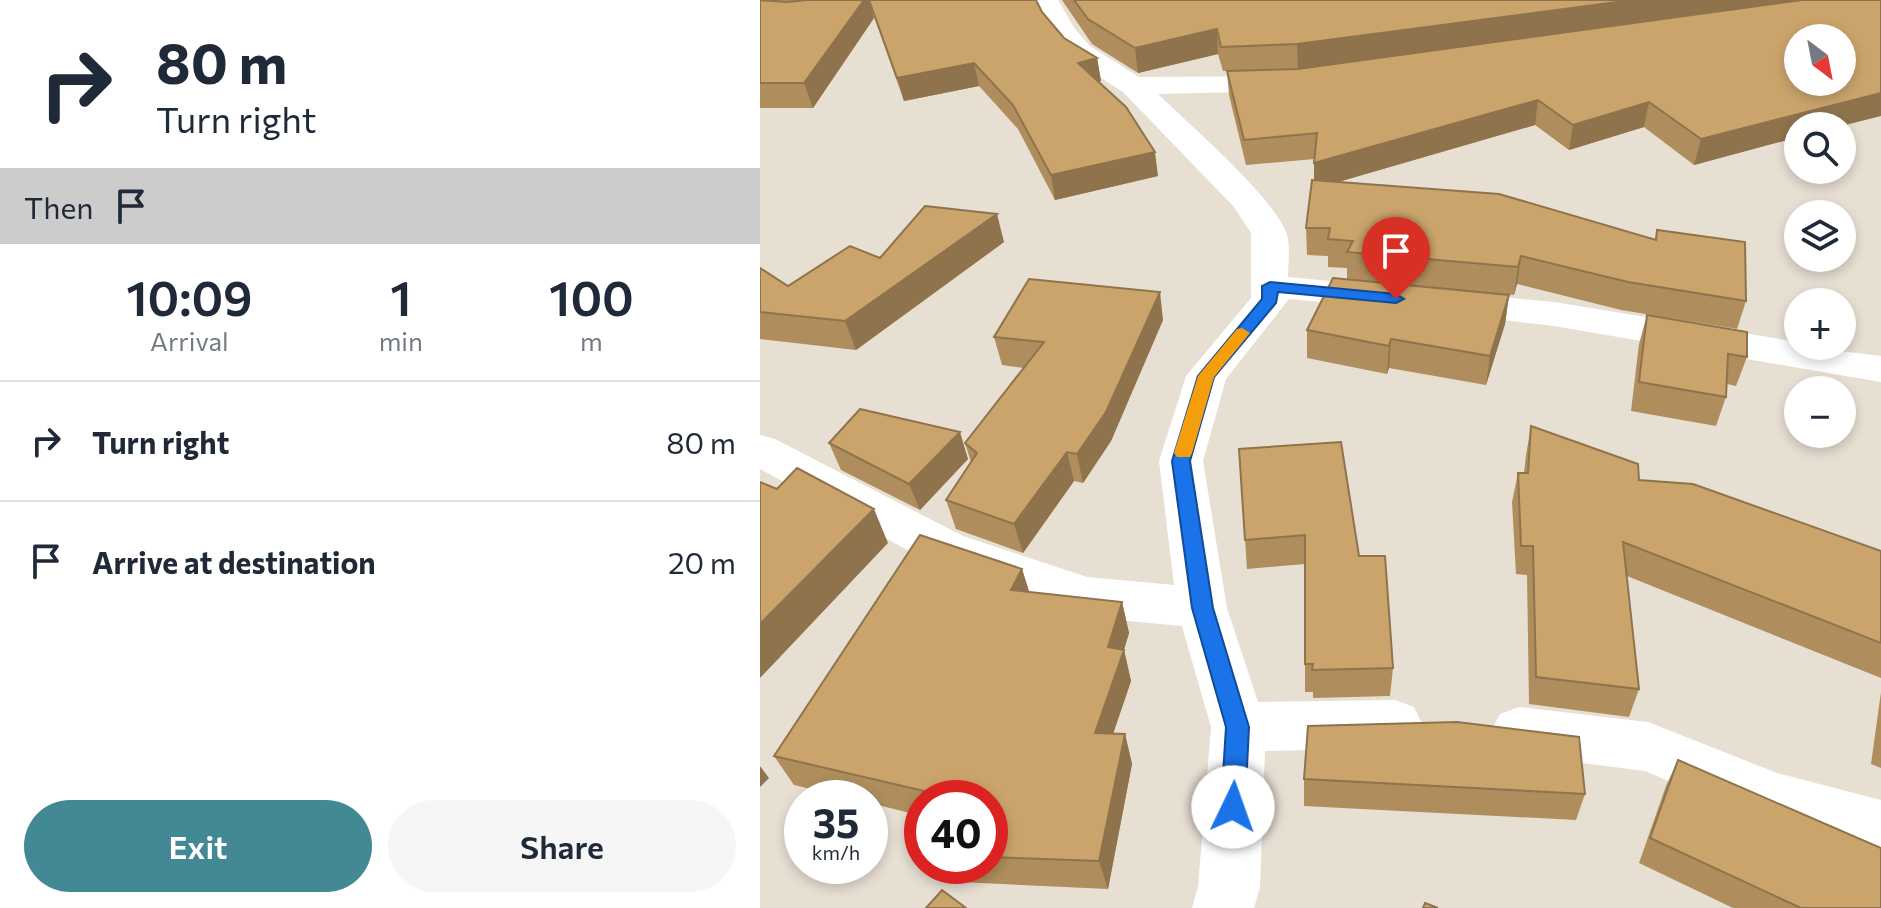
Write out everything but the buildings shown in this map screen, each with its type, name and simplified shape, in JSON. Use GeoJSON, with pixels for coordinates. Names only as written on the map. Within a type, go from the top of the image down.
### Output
{"type":"FeatureCollection","features":[{"type":"Feature","properties":{"kind":"street"},"geometry":{"type":"LineString","coordinates":[[1045,0],[1063,33],[1080,52],[1133,86],[1246,200],[1269,233],[1270,300],[1206,376],[1181,461],[1202,608],[1238,727],[1229,887],[1223,908]]}},
{"type":"Feature","properties":{"kind":"street"},"geometry":{"type":"LineString","coordinates":[[1133,86],[1313,79]]}},
{"type":"Feature","properties":{"kind":"street"},"geometry":{"type":"LineString","coordinates":[[1270,286],[1554,314],[1881,369]]}},
{"type":"Feature","properties":{"kind":"street"},"geometry":{"type":"LineString","coordinates":[[760,450],[946,549],[1087,597],[1202,608]]}},
{"type":"Feature","properties":{"kind":"street"},"geometry":{"type":"LineString","coordinates":[[1238,727],[1452,724],[1648,747],[1775,799],[1881,828]]}},
{"type":"Feature","properties":{"kind":"slow traffic"},"geometry":{"type":"LineString","coordinates":[[1183,453],[1206,376],[1242,333]]}},
{"type":"Feature","properties":{"kind":"route"},"geometry":{"type":"LineString","coordinates":[[1233,807],[1238,727],[1202,608],[1181,461],[1206,376],[1270,300],[1270,286],[1396,299]]}}]}
